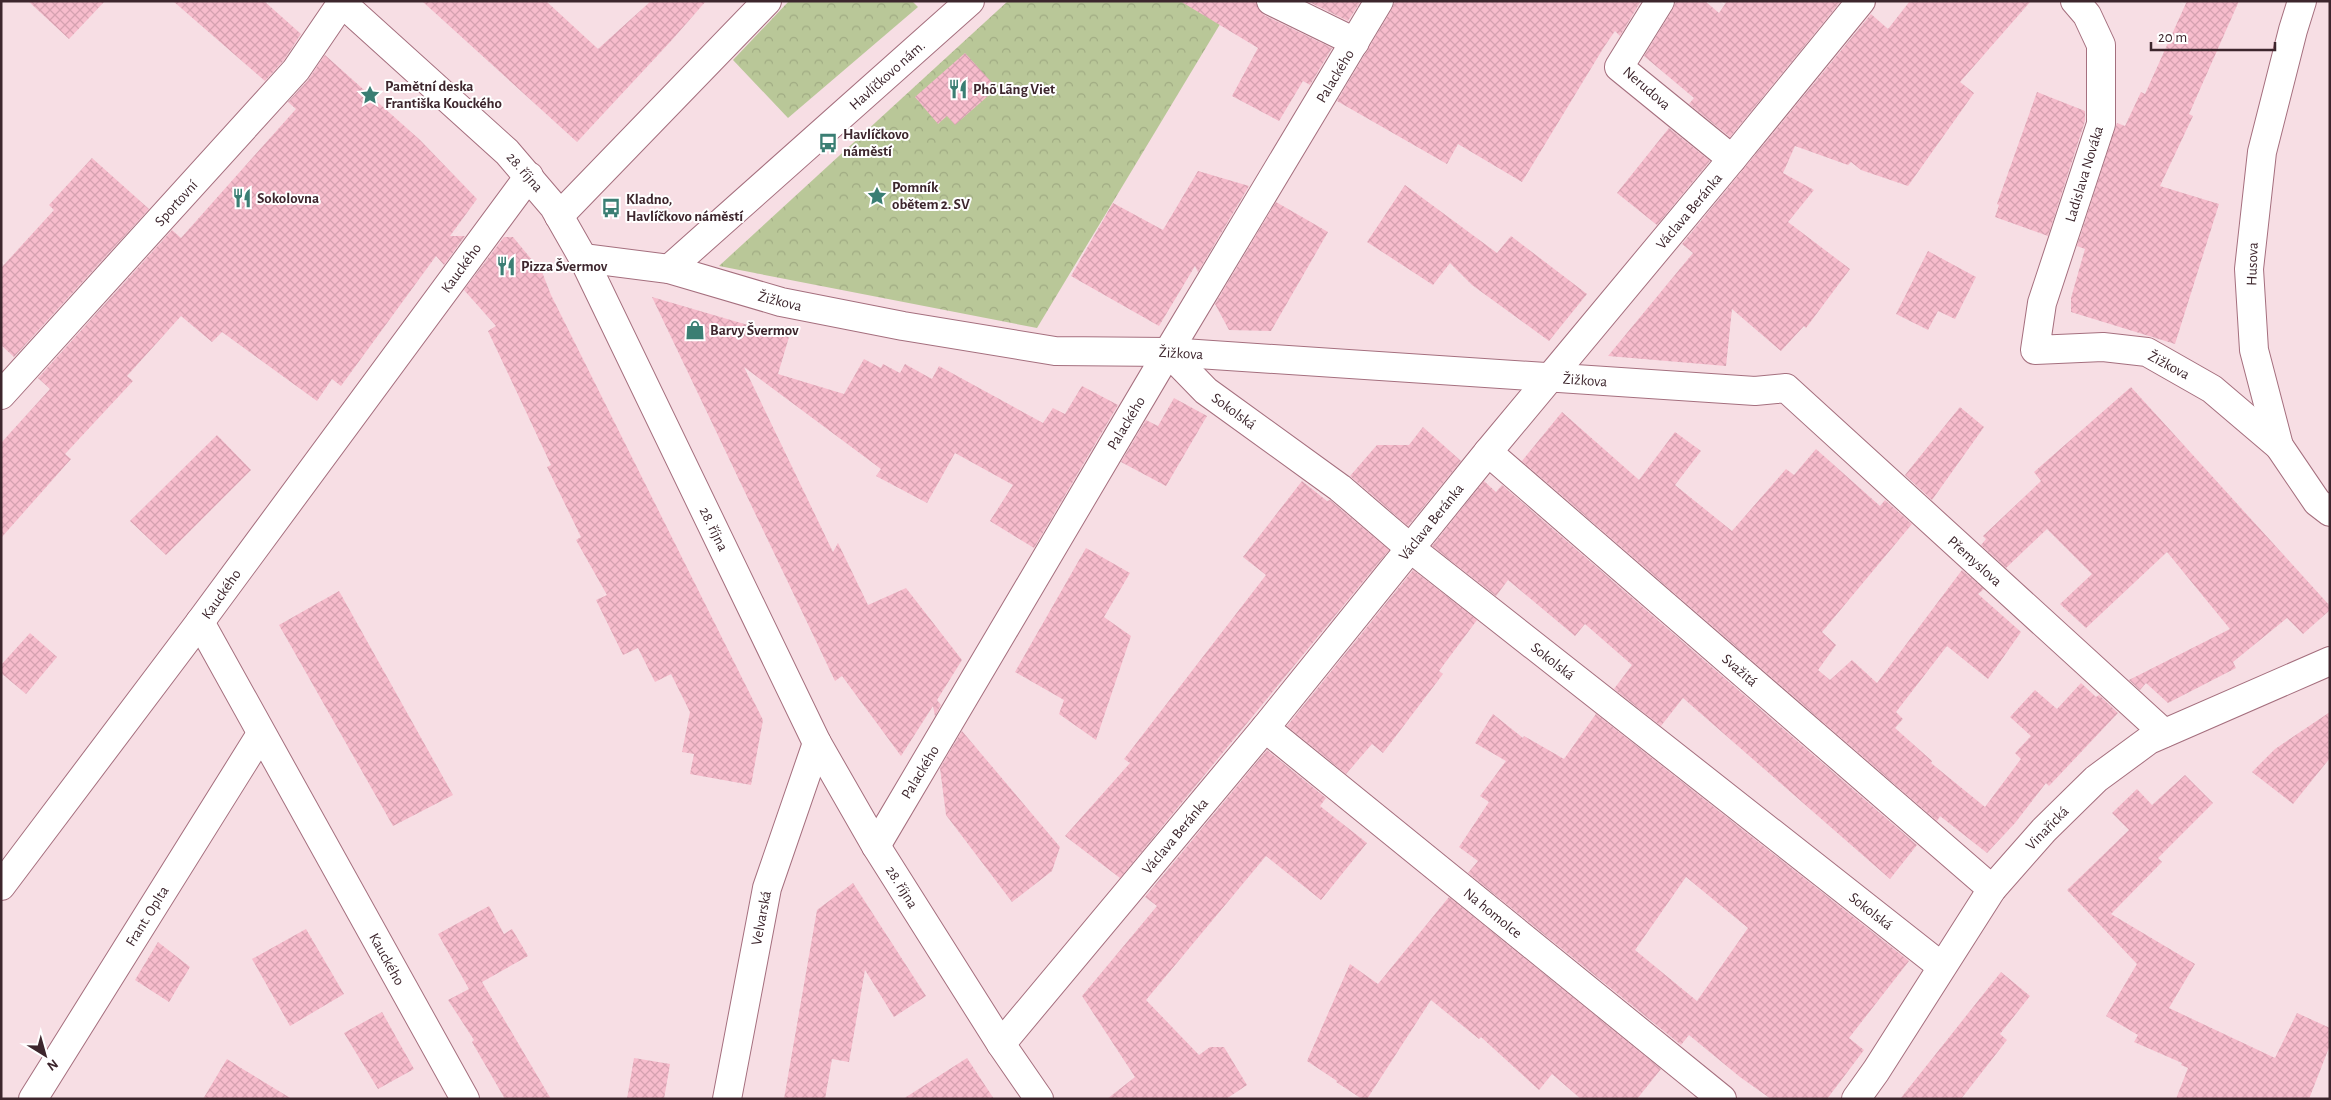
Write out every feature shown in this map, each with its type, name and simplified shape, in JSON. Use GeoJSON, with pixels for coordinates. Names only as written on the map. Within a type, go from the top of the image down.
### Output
{"type":"FeatureCollection","features":[{"type":"Feature","properties":{"kind":"street"},"geometry":{"type":"LineString","coordinates":[[559,216],[766,1]]}},
{"type":"Feature","properties":{"kind":"street","name":"Havlíčkovo nám."},"geometry":{"type":"LineString","coordinates":[[670,269],[970,1]]}},
{"type":"Feature","properties":{"kind":"street"},"geometry":{"type":"LineString","coordinates":[[1271,1],[1355,42]]}},
{"type":"Feature","properties":{"kind":"street","name":"Palackého"},"geometry":{"type":"LineString","coordinates":[[876,846],[1378,1]]}},
{"type":"Feature","properties":{"kind":"street","name":"Nerudova"},"geometry":{"type":"LineString","coordinates":[[1660,1],[1619,67],[1732,159]]}},
{"type":"Feature","properties":{"kind":"street","name":"Václava Beránka"},"geometry":{"type":"LineString","coordinates":[[1001,1044],[1265,728],[1488,452],[1861,1]]}},
{"type":"Feature","properties":{"kind":"street","name":"Ladislava Nováka"},"geometry":{"type":"LineString","coordinates":[[2035,350],[2042,303],[2101,124],[2102,45],[2087,15],[2076,1]]}},
{"type":"Feature","properties":{"kind":"street","name":"Husova"},"geometry":{"type":"LineString","coordinates":[[2302,1],[2262,152],[2250,270],[2254,350],[2279,446],[2317,502],[2330,512]]}},
{"type":"Feature","properties":{"kind":"street","name":"28. října"},"geometry":{"type":"LineString","coordinates":[[341,2],[508,152],[559,216],[584,258],[817,742],[876,846],[1001,1044],[1039,1099]]}},
{"type":"Feature","properties":{"kind":"street","name":"Sportovní"},"geometry":{"type":"LineString","coordinates":[[1,395],[296,70],[341,2]]}},
{"type":"Feature","properties":{"kind":"street","name":"Kauckého"},"geometry":{"type":"LineString","coordinates":[[465,1099],[200,622],[529,176]]}},
{"type":"Feature","properties":{"kind":"street","name":"Žižkova"},"geometry":{"type":"LineString","coordinates":[[584,258],[670,269],[782,302],[913,328],[1055,351],[1168,352],[1756,391],[1786,388]]}},
{"type":"Feature","properties":{"kind":"street","name":"Žižkova"},"geometry":{"type":"LineString","coordinates":[[2035,350],[2104,347],[2146,352],[2212,389],[2279,446]]}},
{"type":"Feature","properties":{"kind":"street","name":"Sokolská"},"geometry":{"type":"LineString","coordinates":[[1168,352],[1206,391],[1340,488],[1410,548],[1941,966]]}},
{"type":"Feature","properties":{"kind":"street","name":"Přemyslova"},"geometry":{"type":"LineString","coordinates":[[1786,388],[2164,734]]}},
{"type":"Feature","properties":{"kind":"street","name":"Svažitá"},"geometry":{"type":"LineString","coordinates":[[1488,452],[1992,889]]}},
{"type":"Feature","properties":{"kind":"street"},"geometry":{"type":"LineString","coordinates":[[1,886],[200,622]]}},
{"type":"Feature","properties":{"kind":"street","name":"Vinařická"},"geometry":{"type":"LineString","coordinates":[[1856,1099],[1992,889],[2044,830],[2096,779],[2149,740],[2330,661]]}},
{"type":"Feature","properties":{"kind":"street","name":"Na homolce"},"geometry":{"type":"LineString","coordinates":[[1265,728],[1722,1099]]}},
{"type":"Feature","properties":{"kind":"street","name":"Frant. Oplta"},"geometry":{"type":"LineString","coordinates":[[33,1099],[261,734]]}},
{"type":"Feature","properties":{"kind":"street","name":"Velvarská"},"geometry":{"type":"LineString","coordinates":[[727,1099],[767,888],[817,742]]}},
{"type":"Feature","properties":{"kind":"green space"},"geometry":{"type":"Polygon","coordinates":[[[789,1],[912,1],[918,7],[788,118],[733,60],[789,1]]]}},
{"type":"Feature","properties":{"kind":"green space"},"geometry":{"type":"Polygon","coordinates":[[[1008,1],[1234,1],[1037,328],[719,266],[1008,1]]]}},
{"type":"Feature","properties":{"kind":"building"},"geometry":{"type":"Polygon","coordinates":[[[28,1],[105,1],[69,39],[28,1]]]}},
{"type":"Feature","properties":{"kind":"building"},"geometry":{"type":"Polygon","coordinates":[[[173,1],[264,1],[301,34],[284,60],[265,81],[173,1]]]}},
{"type":"Feature","properties":{"kind":"building"},"geometry":{"type":"Polygon","coordinates":[[[422,1],[546,1],[598,49],[651,1],[706,1],[577,142],[422,1]]]}},
{"type":"Feature","properties":{"kind":"building"},"geometry":{"type":"Polygon","coordinates":[[[1180,1],[1256,1],[1258,9],[1264,15],[1332,48],[1310,85],[1303,81],[1279,121],[1232,96],[1258,48],[1180,1]]]}},
{"type":"Feature","properties":{"kind":"building"},"geometry":{"type":"Polygon","coordinates":[[[1307,1],[1361,1],[1348,21],[1307,1]]]}},
{"type":"Feature","properties":{"kind":"building"},"geometry":{"type":"Polygon","coordinates":[[[1395,1],[1641,1],[1620,36],[1615,31],[1604,47],[1522,182],[1458,144],[1447,164],[1337,101],[1395,1]]]}},
{"type":"Feature","properties":{"kind":"building"},"geometry":{"type":"Polygon","coordinates":[[[1676,1],[1705,1],[1719,13],[1727,1],[1841,1],[1730,137],[1689,104],[1694,98],[1644,56],[1676,1]]]}},
{"type":"Feature","properties":{"kind":"building"},"geometry":{"type":"Polygon","coordinates":[[[1910,1],[2031,1],[1960,82],[1974,93],[1908,186],[1861,170],[1851,162],[1848,165],[1795,146],[1783,173],[1814,190],[1788,222],[1850,269],[1806,328],[1804,326],[1781,351],[1732,309],[1726,366],[1608,356],[1693,253],[1682,244],[1871,14],[1888,29],[1910,1]]]}},
{"type":"Feature","properties":{"kind":"building"},"geometry":{"type":"Polygon","coordinates":[[[2187,1],[2239,1],[2189,114],[2193,116],[2160,186],[2219,204],[2175,344],[2071,312],[2071,298],[2085,249],[2077,246],[2117,123],[2125,126],[2141,92],[2145,94],[2187,1]]]}},
{"type":"Feature","properties":{"kind":"building"},"geometry":{"type":"Polygon","coordinates":[[[965,53],[997,88],[955,125],[947,116],[938,124],[915,97],[965,53]]]}},
{"type":"Feature","properties":{"kind":"building"},"geometry":{"type":"Polygon","coordinates":[[[325,55],[420,140],[477,199],[450,236],[465,236],[444,265],[436,256],[341,386],[332,379],[317,401],[222,332],[212,342],[181,316],[127,376],[133,381],[65,454],[71,459],[1,538],[1,443],[50,389],[38,378],[172,230],[181,238],[296,109],[288,102],[308,80],[325,55]]]}},
{"type":"Feature","properties":{"kind":"building"},"geometry":{"type":"Polygon","coordinates":[[[2037,92],[2085,111],[2085,121],[2048,236],[1995,217],[1999,205],[1997,204],[2037,92]]]}},
{"type":"Feature","properties":{"kind":"building"},"geometry":{"type":"Polygon","coordinates":[[[1669,128],[1710,161],[1657,225],[1617,193],[1669,128]]]}},
{"type":"Feature","properties":{"kind":"building"},"geometry":{"type":"Polygon","coordinates":[[[92,158],[149,209],[14,357],[1,345],[1,268],[54,210],[49,205],[92,158]]]}},
{"type":"Feature","properties":{"kind":"building"},"geometry":{"type":"Polygon","coordinates":[[[1198,171],[1249,186],[1198,272],[1195,266],[1159,326],[1071,276],[1113,203],[1163,230],[1198,171]]]}},
{"type":"Feature","properties":{"kind":"building"},"geometry":{"type":"Polygon","coordinates":[[[1405,185],[1497,253],[1511,236],[1587,294],[1549,341],[1472,285],[1450,263],[1433,285],[1367,242],[1405,185]]]}},
{"type":"Feature","properties":{"kind":"building"},"geometry":{"type":"Polygon","coordinates":[[[1276,202],[1328,232],[1271,331],[1229,330],[1215,304],[1276,202]]]}},
{"type":"Feature","properties":{"kind":"building"},"geometry":{"type":"Polygon","coordinates":[[[504,237],[513,237],[542,272],[551,295],[763,720],[751,785],[690,774],[694,754],[682,752],[690,712],[671,674],[655,682],[638,648],[623,655],[596,600],[607,595],[576,540],[581,537],[547,467],[551,465],[488,331],[496,326],[464,290],[504,237]]]}},
{"type":"Feature","properties":{"kind":"building"},"geometry":{"type":"Polygon","coordinates":[[[1928,251],[1976,277],[1955,319],[1938,311],[1928,330],[1896,314],[1928,251]]]}},
{"type":"Feature","properties":{"kind":"building"},"geometry":{"type":"Polygon","coordinates":[[[652,297],[789,337],[778,374],[844,394],[864,359],[881,368],[883,364],[900,373],[905,364],[932,379],[939,366],[1043,423],[1053,408],[1065,414],[1082,386],[1118,405],[1034,548],[990,521],[1013,485],[955,453],[927,503],[876,476],[881,469],[744,367],[833,552],[838,543],[868,605],[906,588],[962,660],[937,700],[941,705],[935,716],[933,706],[901,756],[842,676],[835,681],[652,297]]]}},
{"type":"Feature","properties":{"kind":"building"},"geometry":{"type":"Polygon","coordinates":[[[2131,387],[2330,606],[2330,610],[2303,634],[2287,618],[2233,662],[2236,668],[2168,703],[2146,683],[2140,690],[2129,680],[2230,629],[2167,552],[2086,628],[2060,604],[2092,574],[2047,529],[2006,568],[1981,545],[1986,539],[1983,536],[2041,481],[2034,472],[2131,387]]]}},
{"type":"Feature","properties":{"kind":"building"},"geometry":{"type":"Polygon","coordinates":[[[1174,398],[1207,416],[1166,486],[1121,462],[1146,420],[1158,426],[1174,398]]]}},
{"type":"Feature","properties":{"kind":"building"},"geometry":{"type":"Polygon","coordinates":[[[1960,407],[1984,427],[1932,500],[1905,475],[1960,407]]]}},
{"type":"Feature","properties":{"kind":"building"},"geometry":{"type":"Polygon","coordinates":[[[1562,412],[1639,480],[1675,432],[1701,451],[1675,485],[1732,531],[1786,469],[1794,475],[1816,449],[1880,506],[1885,500],[1912,524],[1822,632],[1836,645],[1818,670],[1830,680],[1852,660],[1877,683],[1962,570],[1984,589],[1978,594],[2021,632],[1988,679],[1947,646],[1896,712],[1903,719],[1895,728],[1932,761],[1931,763],[1985,807],[2021,759],[2015,753],[2031,736],[2010,717],[2035,690],[2057,709],[2081,683],[2096,697],[2099,695],[2118,713],[2049,786],[2046,783],[2015,823],[1987,853],[1940,816],[1937,821],[1522,461],[1562,412]]]}},
{"type":"Feature","properties":{"kind":"building"},"geometry":{"type":"Polygon","coordinates":[[[1423,427],[1461,461],[1408,526],[1350,476],[1377,445],[1409,445],[1423,427]]]}},
{"type":"Feature","properties":{"kind":"building"},"geometry":{"type":"Polygon","coordinates":[[[217,435],[251,470],[166,555],[130,521],[217,435]]]}},
{"type":"Feature","properties":{"kind":"building"},"geometry":{"type":"Polygon","coordinates":[[[1302,481],[1327,501],[1330,500],[1389,550],[1120,878],[1065,836],[1130,763],[1124,759],[1266,575],[1243,557],[1302,481]]]}},
{"type":"Feature","properties":{"kind":"building"},"geometry":{"type":"Polygon","coordinates":[[[1484,481],[1496,492],[1502,485],[1917,845],[1890,879],[1683,698],[1661,726],[1614,689],[1632,665],[1585,624],[1575,636],[1508,580],[1496,596],[1432,546],[1484,481]]]}},
{"type":"Feature","properties":{"kind":"building"},"geometry":{"type":"Polygon","coordinates":[[[1086,548],[1130,573],[1104,617],[1131,636],[1096,740],[1059,714],[1064,700],[1015,672],[1086,548]]]}},
{"type":"Feature","properties":{"kind":"building"},"geometry":{"type":"Polygon","coordinates":[[[1413,570],[1477,620],[1439,671],[1443,674],[1383,753],[1372,744],[1346,774],[1287,726],[1413,570]]]}},
{"type":"Feature","properties":{"kind":"building"},"geometry":{"type":"Polygon","coordinates":[[[339,591],[453,795],[393,826],[279,625],[339,591]]]}},
{"type":"Feature","properties":{"kind":"building"},"geometry":{"type":"Polygon","coordinates":[[[30,633],[57,657],[26,694],[1,673],[1,665],[30,633]]]}},
{"type":"Feature","properties":{"kind":"building"},"geometry":{"type":"Polygon","coordinates":[[[2330,712],[2330,758],[2293,804],[2252,772],[2275,749],[2330,712]]]}},
{"type":"Feature","properties":{"kind":"building"},"geometry":{"type":"Polygon","coordinates":[[[1493,714],[1523,738],[1524,736],[1564,759],[1596,714],[1909,961],[1849,1038],[1864,1050],[1827,1099],[1771,1099],[1740,1077],[1689,1035],[1681,1045],[1468,873],[1478,861],[1459,847],[1489,802],[1480,796],[1506,761],[1475,743],[1493,714]],[[1686,877],[1635,950],[1697,1001],[1748,928],[1686,877]]]}},
{"type":"Feature","properties":{"kind":"building"},"geometry":{"type":"Polygon","coordinates":[[[962,731],[1060,847],[1052,871],[1012,902],[946,815],[940,768],[962,731]]]}},
{"type":"Feature","properties":{"kind":"building"},"geometry":{"type":"Polygon","coordinates":[[[1267,750],[1326,798],[1320,806],[1367,843],[1321,900],[1266,856],[1146,1000],[1199,1055],[1210,1047],[1224,1047],[1247,1085],[1226,1099],[1107,1099],[1135,1077],[1082,996],[1157,906],[1145,897],[1267,750]]]}},
{"type":"Feature","properties":{"kind":"building"},"geometry":{"type":"Polygon","coordinates":[[[2185,775],[2213,803],[2158,858],[2162,862],[2111,914],[2195,964],[2169,1008],[2275,1058],[2297,1013],[2330,1028],[2330,1045],[2309,1099],[2176,1099],[2188,1068],[2181,1065],[2182,1063],[2134,1042],[2138,1035],[2106,1016],[2137,964],[2067,890],[2129,830],[2112,813],[2137,789],[2152,805],[2185,775]]]}},
{"type":"Feature","properties":{"kind":"building"},"geometry":{"type":"Polygon","coordinates":[[[853,883],[926,996],[894,1017],[865,970],[849,1062],[832,1059],[825,1099],[784,1099],[817,910],[853,883]]]}},
{"type":"Feature","properties":{"kind":"building"},"geometry":{"type":"Polygon","coordinates":[[[1449,897],[1661,1069],[1637,1099],[1581,1099],[1552,1074],[1539,1090],[1481,1037],[1479,1039],[1431,1000],[1367,1099],[1362,1099],[1307,1061],[1350,964],[1378,984],[1449,897]]]}},
{"type":"Feature","properties":{"kind":"building"},"geometry":{"type":"Polygon","coordinates":[[[489,906],[504,934],[512,929],[528,956],[482,982],[551,1099],[505,1099],[472,1042],[474,1040],[448,1000],[469,989],[438,934],[489,906]]]}},
{"type":"Feature","properties":{"kind":"building"},"geometry":{"type":"Polygon","coordinates":[[[306,929],[344,994],[290,1026],[252,959],[306,929]]]}},
{"type":"Feature","properties":{"kind":"building"},"geometry":{"type":"Polygon","coordinates":[[[158,942],[190,967],[169,1002],[135,980],[158,942]]]}},
{"type":"Feature","properties":{"kind":"building"},"geometry":{"type":"Polygon","coordinates":[[[2001,972],[2030,996],[2000,1034],[2007,1040],[1961,1099],[1900,1099],[2001,972]]]}},
{"type":"Feature","properties":{"kind":"building"},"geometry":{"type":"Polygon","coordinates":[[[382,1012],[414,1069],[378,1089],[344,1033],[382,1012]]]}},
{"type":"Feature","properties":{"kind":"building"},"geometry":{"type":"Polygon","coordinates":[[[634,1058],[670,1064],[664,1099],[627,1099],[634,1058]]]}},
{"type":"Feature","properties":{"kind":"building"},"geometry":{"type":"Polygon","coordinates":[[[967,1058],[994,1099],[903,1099],[967,1058]]]}},
{"type":"Feature","properties":{"kind":"building"},"geometry":{"type":"Polygon","coordinates":[[[227,1059],[241,1068],[292,1099],[203,1099],[227,1059]]]}},
{"type":"Feature","properties":{"kind":"place","name":"Phõ Lãng Viet"},"geometry":{"type":"Point","coordinates":[958,89]}},
{"type":"Feature","properties":{"kind":"place","name":"Pamětní deska Františka Kouckého"},"geometry":{"type":"Point","coordinates":[370,95]}},
{"type":"Feature","properties":{"kind":"place","name":"Havlíčkovo náměstí"},"geometry":{"type":"Point","coordinates":[828,143]}},
{"type":"Feature","properties":{"kind":"place","name":"Pomník obětem 2. SV"},"geometry":{"type":"Point","coordinates":[877,196]}},
{"type":"Feature","properties":{"kind":"place","name":"Sokolovna"},"geometry":{"type":"Point","coordinates":[242,198]}},
{"type":"Feature","properties":{"kind":"place","name":"Kladno, Havlíčkovo náměstí"},"geometry":{"type":"Point","coordinates":[611,208]}},
{"type":"Feature","properties":{"kind":"place","name":"Pizza Švermov"},"geometry":{"type":"Point","coordinates":[506,266]}},
{"type":"Feature","properties":{"kind":"place","name":"Barvy Švermov"},"geometry":{"type":"Point","coordinates":[695,330]}}]}
